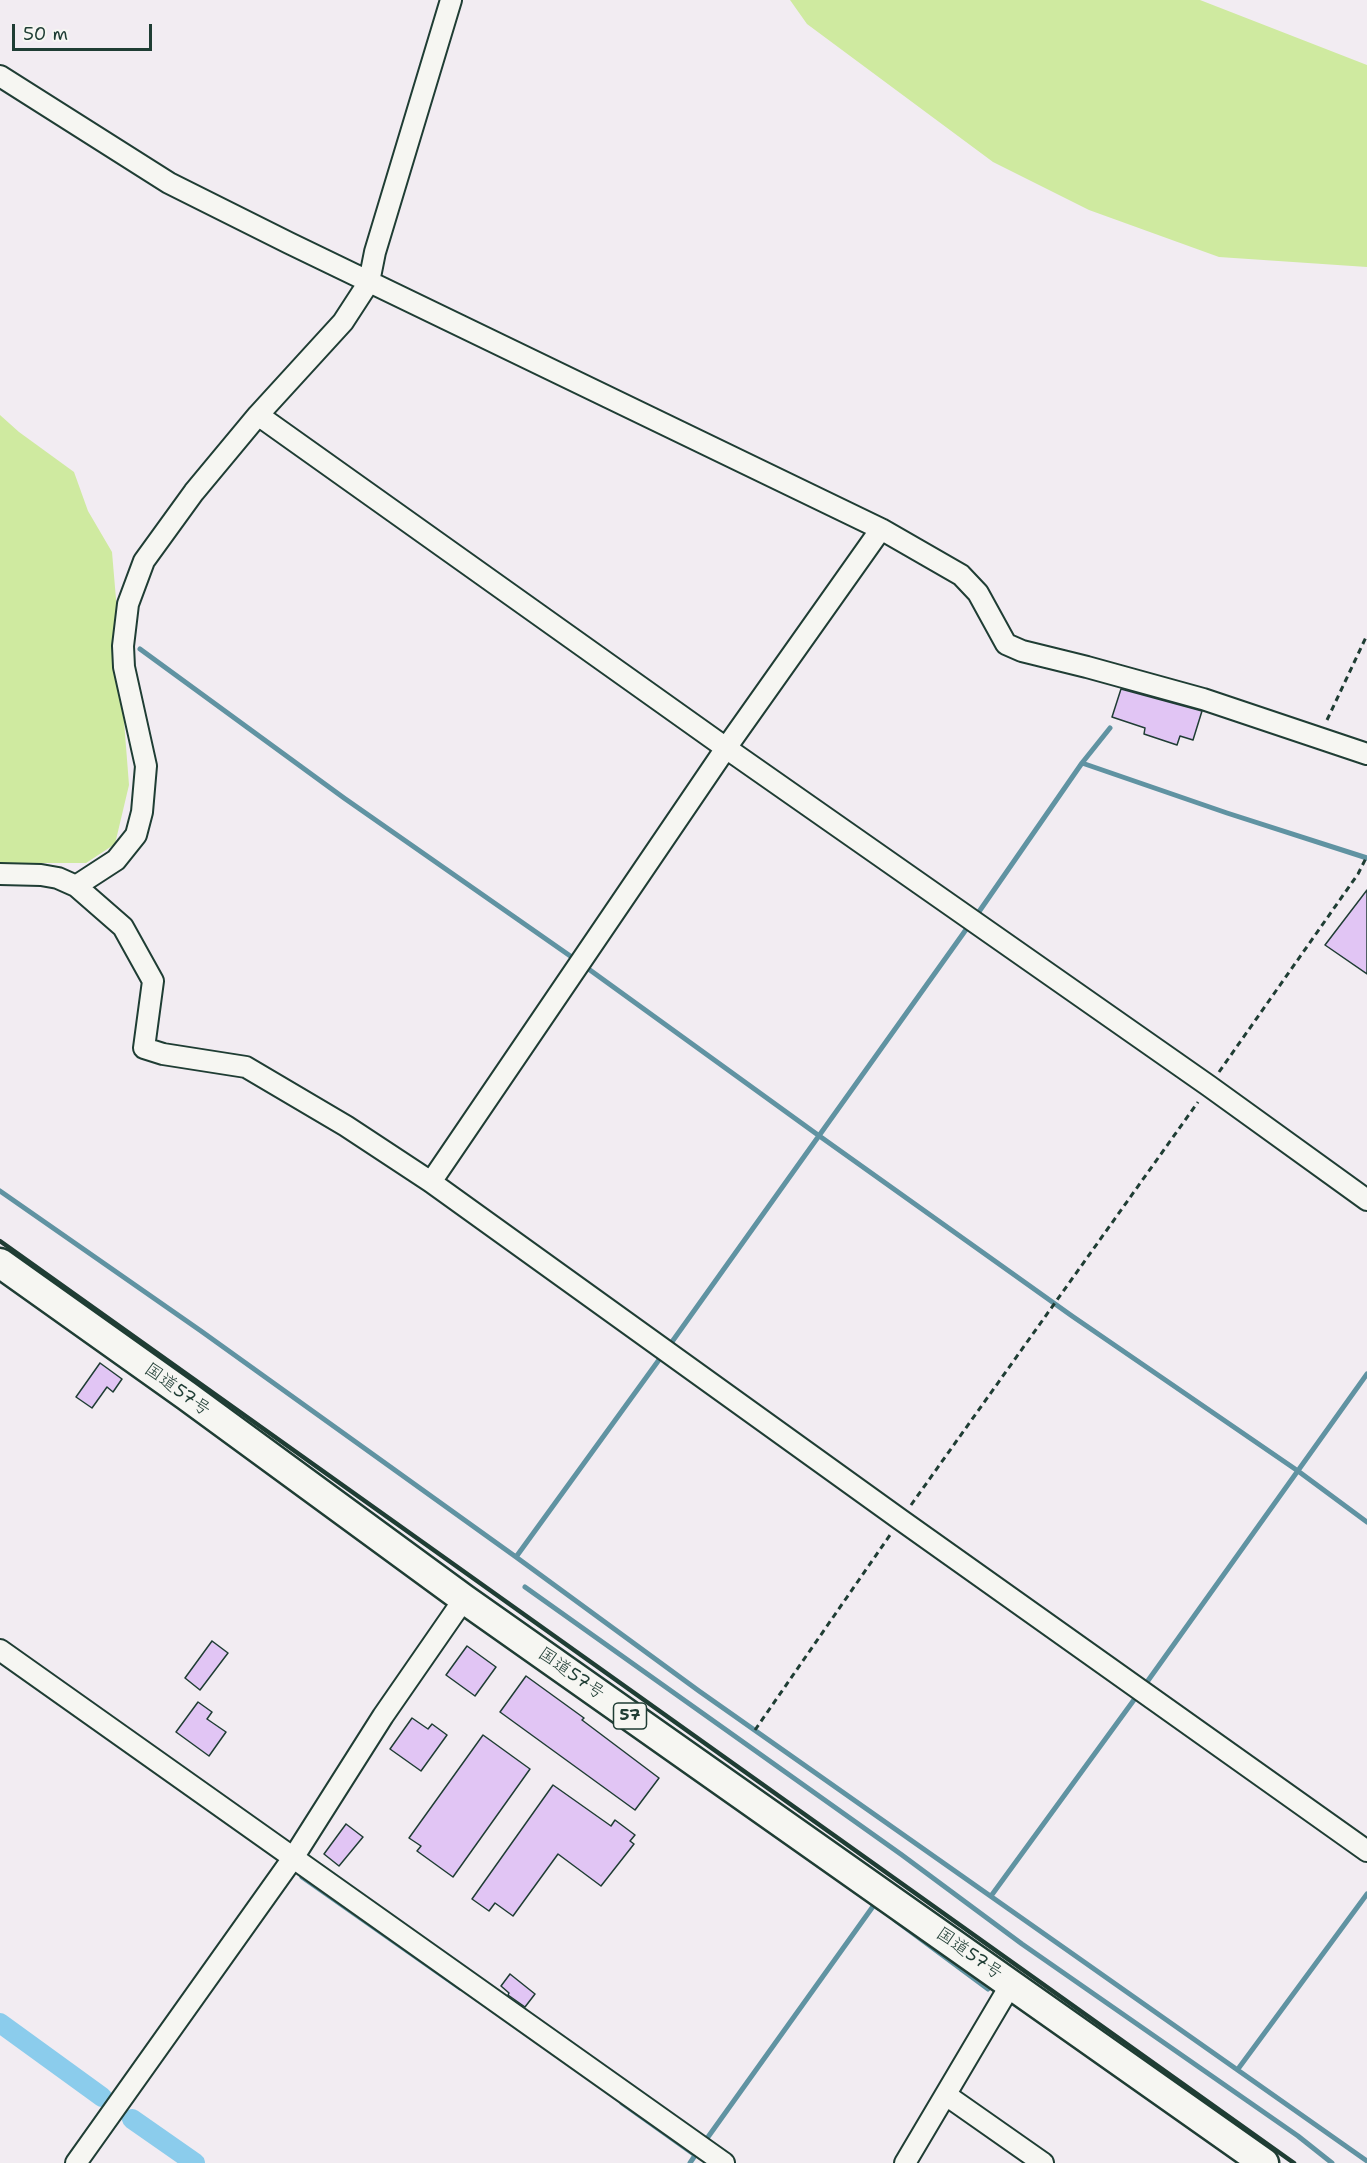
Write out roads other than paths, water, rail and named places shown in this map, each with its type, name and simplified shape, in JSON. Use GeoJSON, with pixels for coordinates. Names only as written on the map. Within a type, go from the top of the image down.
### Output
{"type":"FeatureCollection","features":[{"type":"Feature","properties":{"kind":"highway","name":"国道57号"},"geometry":{"type":"LineString","coordinates":[[0,1263],[178,1389],[464,1599],[1264,2163]]}},
{"type":"Feature","properties":{"kind":"street"},"geometry":{"type":"LineString","coordinates":[[76,886],[116,860],[136,835],[142,812],[146,766],[124,667],[123,646],[128,604],[144,561],[194,492],[258,415],[343,322],[369,282],[375,252],[451,0]]}},
{"type":"Feature","properties":{"kind":"street"},"geometry":{"type":"LineString","coordinates":[[0,76],[170,183],[369,282],[881,529],[961,575],[978,593],[1006,644],[1014,648],[1203,699],[1367,754]]}},
{"type":"Feature","properties":{"kind":"street"},"geometry":{"type":"LineString","coordinates":[[258,415],[1367,1200]]}},
{"type":"Feature","properties":{"kind":"street"},"geometry":{"type":"LineString","coordinates":[[431,1182],[726,748],[881,529]]}},
{"type":"Feature","properties":{"kind":"street"},"geometry":{"type":"LineString","coordinates":[[0,874],[41,875],[58,878],[76,886],[123,927],[153,981],[144,1048],[163,1054],[246,1067],[345,1126],[431,1182],[1367,1851]]}},
{"type":"Feature","properties":{"kind":"street"},"geometry":{"type":"LineString","coordinates":[[76,2163],[292,1858],[382,1716],[464,1599]]}},
{"type":"Feature","properties":{"kind":"street"},"geometry":{"type":"LineString","coordinates":[[0,1650],[724,2163]]}},
{"type":"Feature","properties":{"kind":"street"},"geometry":{"type":"LineString","coordinates":[[905,2163],[1011,1984]]}},
{"type":"Feature","properties":{"kind":"street"},"geometry":{"type":"LineString","coordinates":[[946,2095],[1043,2163]]}},
{"type":"Feature","properties":{"kind":"waterway"},"geometry":{"type":"LineString","coordinates":[[140,649],[344,798],[576,960]]}},
{"type":"Feature","properties":{"kind":"waterway"},"geometry":{"type":"LineString","coordinates":[[1082,763],[1110,728]]}},
{"type":"Feature","properties":{"kind":"waterway"},"geometry":{"type":"LineString","coordinates":[[976,916],[1082,763],[1367,858]]}},
{"type":"Feature","properties":{"kind":"waterway"},"geometry":{"type":"LineString","coordinates":[[516,1557],[970,924]]}},
{"type":"Feature","properties":{"kind":"waterway"},"geometry":{"type":"LineString","coordinates":[[583,965],[1072,1316],[1298,1471],[1367,1522]]}},
{"type":"Feature","properties":{"kind":"waterway"},"geometry":{"type":"LineString","coordinates":[[0,1191],[201,1331],[699,1691],[1367,2161]]}},
{"type":"Feature","properties":{"kind":"waterway"},"geometry":{"type":"LineString","coordinates":[[991,1896],[1367,1374]]}},
{"type":"Feature","properties":{"kind":"waterway"},"geometry":{"type":"LineString","coordinates":[[525,1587],[902,1855],[1022,1944],[1298,2136],[1332,2163]]}},
{"type":"Feature","properties":{"kind":"waterway"},"geometry":{"type":"LineString","coordinates":[[302,1877],[460,1988]]}},
{"type":"Feature","properties":{"kind":"waterway"},"geometry":{"type":"LineString","coordinates":[[1238,2069],[1367,1894]]}},
{"type":"Feature","properties":{"kind":"waterway"},"geometry":{"type":"LineString","coordinates":[[703,2144],[874,1905],[878,1908]]}},
{"type":"Feature","properties":{"kind":"waterway"},"geometry":{"type":"LineString","coordinates":[[895,1920],[988,1989]]}},
{"type":"Feature","properties":{"kind":"waterway"},"geometry":{"type":"LineString","coordinates":[[0,2023],[102,2097]]}},
{"type":"Feature","properties":{"kind":"waterway"},"geometry":{"type":"LineString","coordinates":[[622,2103],[695,2155]]}},
{"type":"Feature","properties":{"kind":"waterway"},"geometry":{"type":"LineString","coordinates":[[132,2119],[195,2163]]}},
{"type":"Feature","properties":{"kind":"waterway"},"geometry":{"type":"LineString","coordinates":[[690,2163],[696,2154]]}},
{"type":"Feature","properties":{"kind":"railway"},"geometry":{"type":"LineString","coordinates":[[0,1241],[1294,2163]]}}]}
